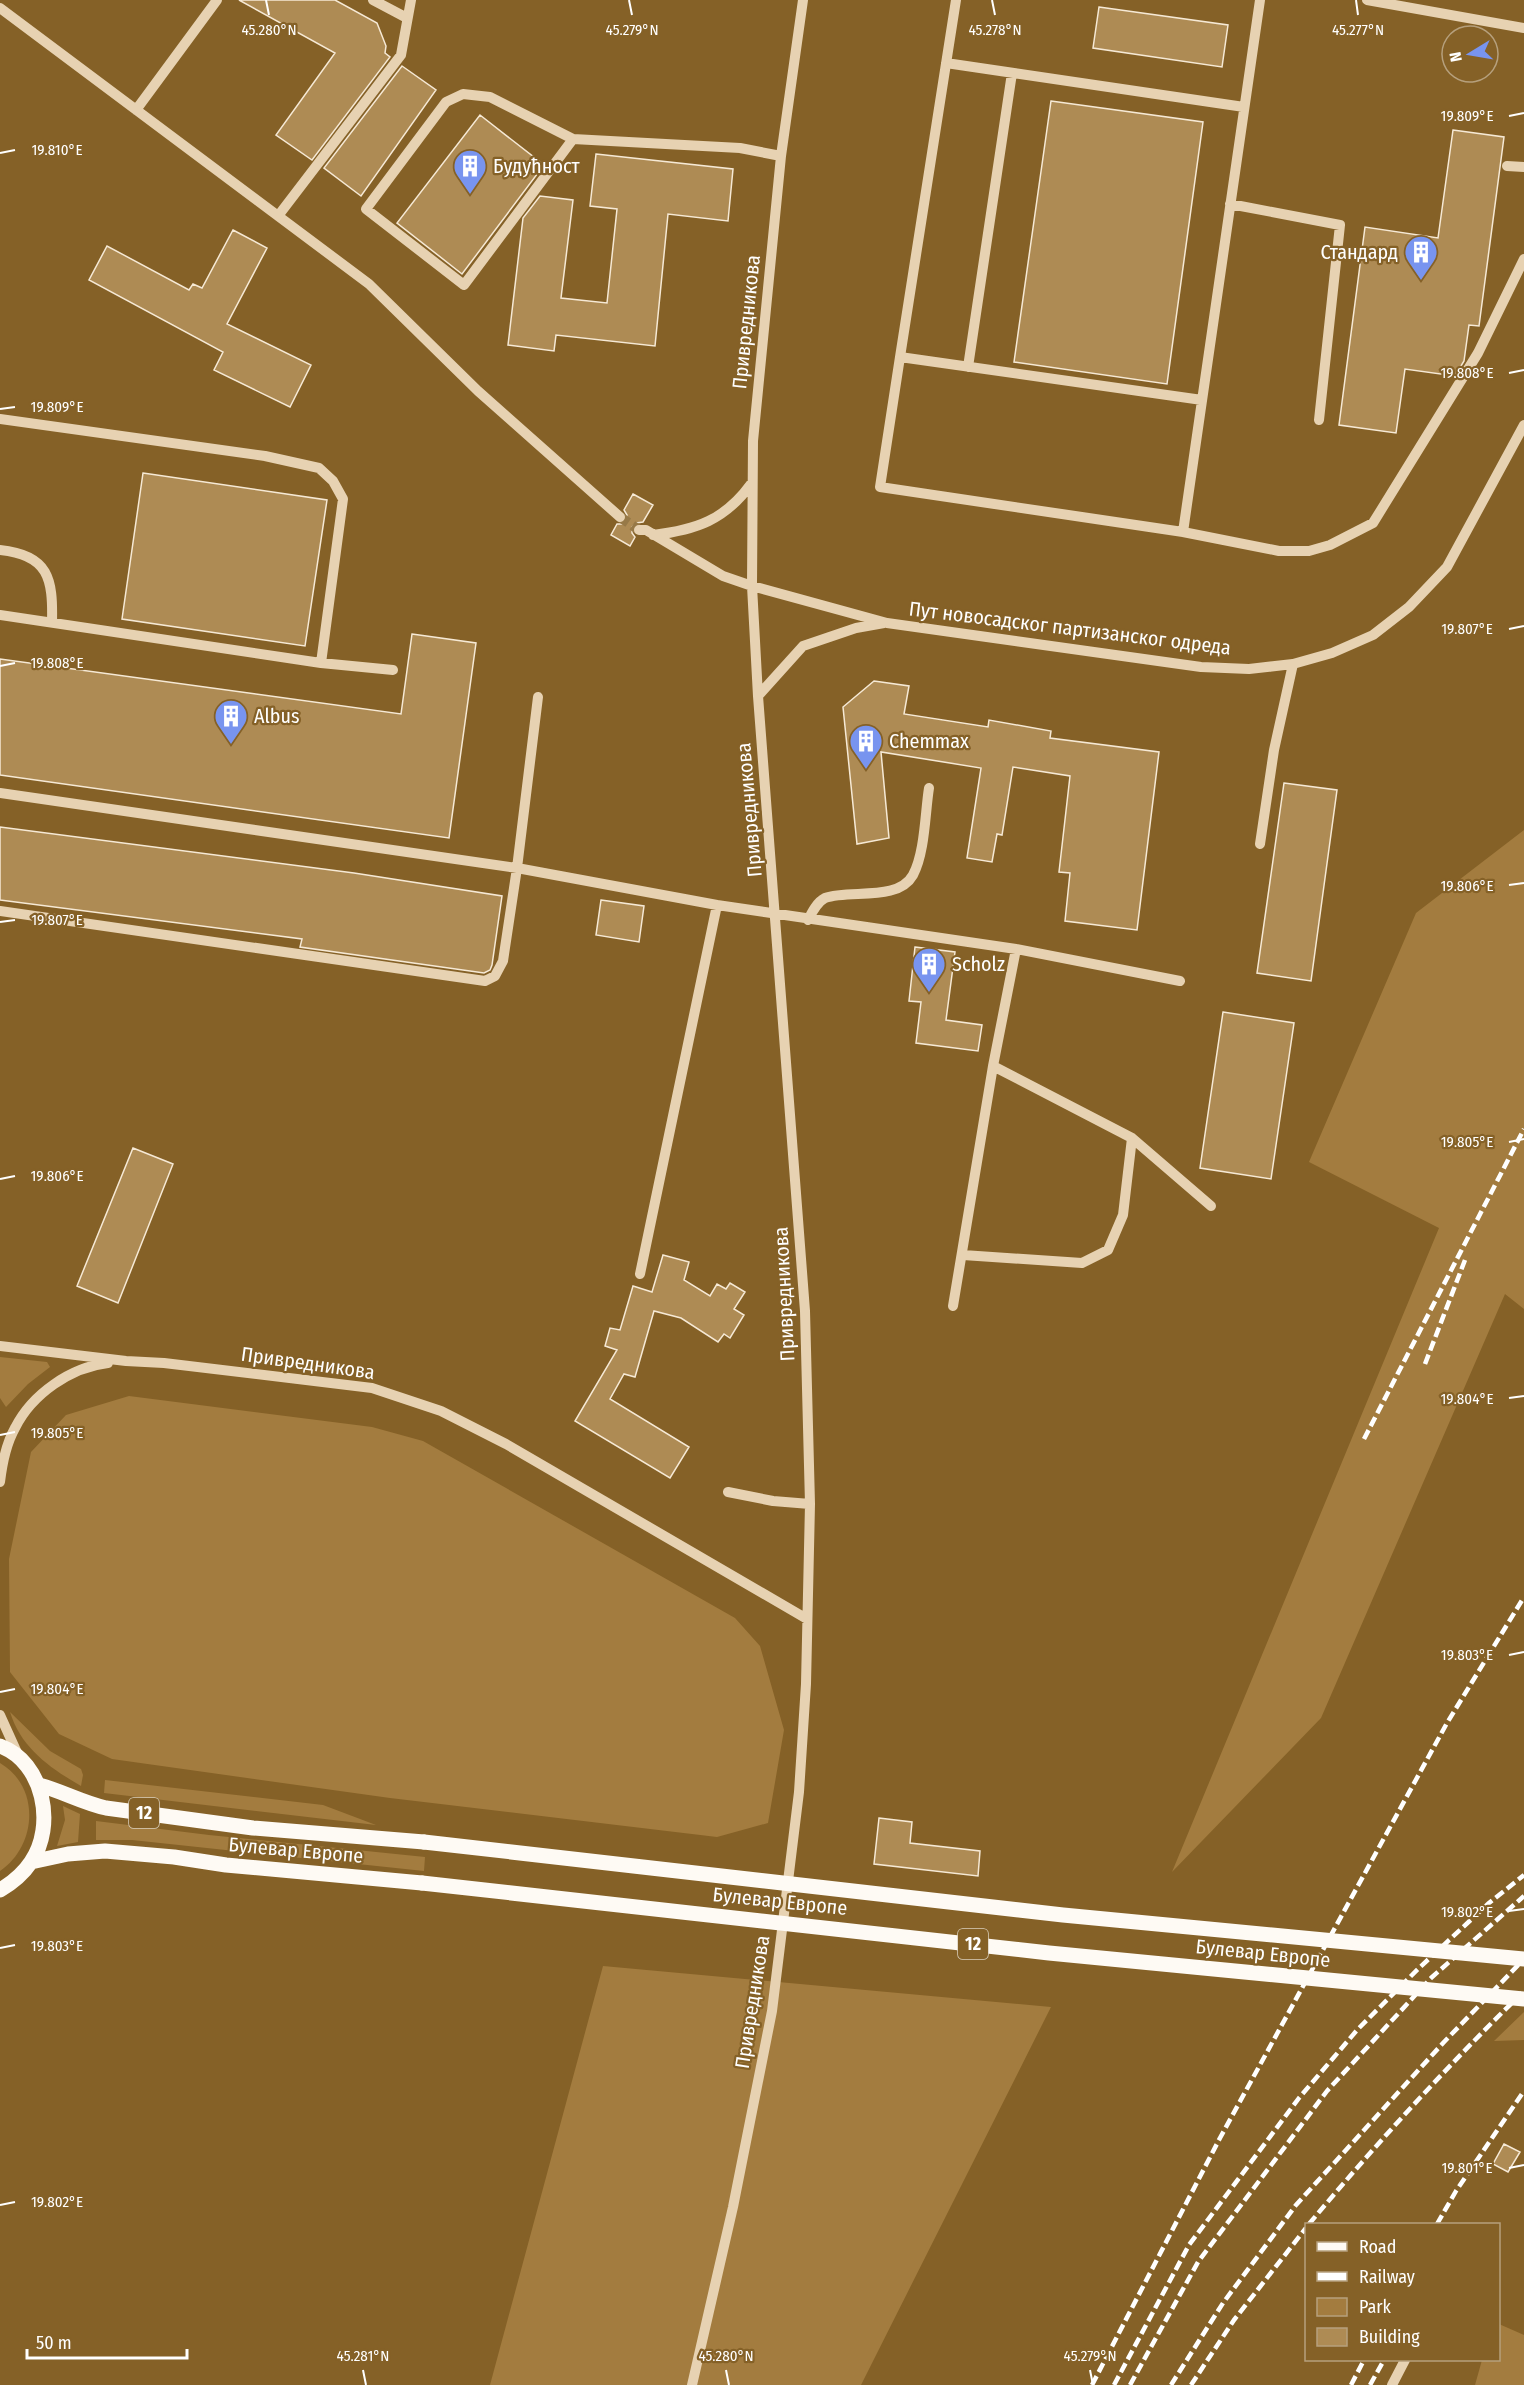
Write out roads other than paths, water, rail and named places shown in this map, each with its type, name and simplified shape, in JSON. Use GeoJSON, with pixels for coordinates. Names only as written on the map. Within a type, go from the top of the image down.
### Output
{"type":"FeatureCollection","features":[{"type":"Feature","properties":{"kind":"main road"},"geometry":{"type":"LineString","coordinates":[[0,1746],[20,1758],[39,1785],[44,1824],[40,1844],[32,1862],[14,1882],[0,1890]]}},
{"type":"Feature","properties":{"kind":"main road","name":"Булевар Европе"},"geometry":{"type":"LineString","coordinates":[[39,1785],[56,1789],[85,1803],[106,1808],[253,1828],[424,1842],[1063,1915],[1524,1959]]}},
{"type":"Feature","properties":{"kind":"main road","name":"Булевар Европе"},"geometry":{"type":"LineString","coordinates":[[32,1862],[68,1854],[105,1851],[174,1857],[226,1865],[422,1883],[1049,1953],[1524,1999]]}},
{"type":"Feature","properties":{"kind":"street"},"geometry":{"type":"LineString","coordinates":[[136,110],[217,0]]}},
{"type":"Feature","properties":{"kind":"street"},"geometry":{"type":"LineString","coordinates":[[373,0],[407,18]]}},
{"type":"Feature","properties":{"kind":"street"},"geometry":{"type":"LineString","coordinates":[[278,216],[401,54],[411,0]]}},
{"type":"Feature","properties":{"kind":"street","name":"Привредникова"},"geometry":{"type":"LineString","coordinates":[[692,2385],[732,2207],[772,2011],[799,1792],[806,1684],[810,1504],[805,1311],[758,696],[752,586],[751,484],[753,441],[781,156],[802,0]]}},
{"type":"Feature","properties":{"kind":"street"},"geometry":{"type":"LineString","coordinates":[[956,0],[880,488],[1183,532],[1279,551],[1309,551],[1352,536],[1372,523],[1478,353],[1524,259]]}},
{"type":"Feature","properties":{"kind":"street"},"geometry":{"type":"LineString","coordinates":[[1183,532],[1260,0]]}},
{"type":"Feature","properties":{"kind":"street"},"geometry":{"type":"LineString","coordinates":[[1367,0],[1524,28]]}},
{"type":"Feature","properties":{"kind":"street"},"geometry":{"type":"LineString","coordinates":[[0,8],[369,284],[478,391],[620,517]]}},
{"type":"Feature","properties":{"kind":"street"},"geometry":{"type":"LineString","coordinates":[[946,63],[1244,107]]}},
{"type":"Feature","properties":{"kind":"street"},"geometry":{"type":"LineString","coordinates":[[968,366],[1012,73]]}},
{"type":"Feature","properties":{"kind":"street"},"geometry":{"type":"LineString","coordinates":[[573,139],[464,285],[366,209],[447,102],[463,94],[490,97],[573,139],[740,148],[781,156]]}},
{"type":"Feature","properties":{"kind":"street"},"geometry":{"type":"LineString","coordinates":[[1507,166],[1524,167]]}},
{"type":"Feature","properties":{"kind":"street"},"geometry":{"type":"LineString","coordinates":[[1230,204],[1340,225],[1319,420]]}},
{"type":"Feature","properties":{"kind":"street"},"geometry":{"type":"LineString","coordinates":[[900,357],[1202,400]]}},
{"type":"Feature","properties":{"kind":"street"},"geometry":{"type":"LineString","coordinates":[[0,419],[265,456],[319,468],[333,481],[343,498],[321,663]]}},
{"type":"Feature","properties":{"kind":"street","name":"Пут новосадског партизанског одреда"},"geometry":{"type":"LineString","coordinates":[[639,530],[646,530],[723,576],[887,622],[1201,667],[1249,669],[1293,664],[1332,654],[1373,635],[1409,607],[1447,567],[1524,425]]}},
{"type":"Feature","properties":{"kind":"street"},"geometry":{"type":"LineString","coordinates":[[653,535],[679,532],[724,514],[738,502],[751,484]]}},
{"type":"Feature","properties":{"kind":"street"},"geometry":{"type":"LineString","coordinates":[[0,550],[17,552],[33,558],[47,575],[53,592],[52,622]]}},
{"type":"Feature","properties":{"kind":"street"},"geometry":{"type":"LineString","coordinates":[[0,615],[321,663],[393,670]]}},
{"type":"Feature","properties":{"kind":"street"},"geometry":{"type":"LineString","coordinates":[[758,696],[803,646],[856,628],[887,622]]}},
{"type":"Feature","properties":{"kind":"street"},"geometry":{"type":"LineString","coordinates":[[1260,844],[1274,750],[1293,664]]}},
{"type":"Feature","properties":{"kind":"street"},"geometry":{"type":"LineString","coordinates":[[0,910],[485,981],[495,976],[503,961],[538,697]]}},
{"type":"Feature","properties":{"kind":"street"},"geometry":{"type":"LineString","coordinates":[[808,920],[814,908],[824,899],[882,892],[902,887],[912,877],[918,861],[928,788]]}},
{"type":"Feature","properties":{"kind":"street"},"geometry":{"type":"LineString","coordinates":[[0,793],[517,868],[775,915],[1016,949],[1180,981]]}},
{"type":"Feature","properties":{"kind":"street"},"geometry":{"type":"LineString","coordinates":[[640,1274],[717,905]]}},
{"type":"Feature","properties":{"kind":"street"},"geometry":{"type":"LineString","coordinates":[[953,1306],[993,1066],[1016,949]]}},
{"type":"Feature","properties":{"kind":"street"},"geometry":{"type":"LineString","coordinates":[[993,1066],[1132,1138],[1211,1206]]}},
{"type":"Feature","properties":{"kind":"street"},"geometry":{"type":"LineString","coordinates":[[963,1255],[1082,1263],[1108,1250],[1123,1215],[1132,1138]]}},
{"type":"Feature","properties":{"kind":"street","name":"Привредникова"},"geometry":{"type":"LineString","coordinates":[[0,1346],[372,1388],[441,1411],[506,1444],[807,1619]]}},
{"type":"Feature","properties":{"kind":"street"},"geometry":{"type":"LineString","coordinates":[[0,1482],[1,1461],[15,1428],[33,1402],[64,1377],[94,1364],[126,1361]]}},
{"type":"Feature","properties":{"kind":"street"},"geometry":{"type":"LineString","coordinates":[[728,1492],[773,1501],[810,1504]]}},
{"type":"Feature","properties":{"kind":"street"},"geometry":{"type":"LineString","coordinates":[[0,1715],[20,1758]]}},
{"type":"Feature","properties":{"kind":"street"},"geometry":{"type":"LineString","coordinates":[[1392,2385],[1404,2361]]}},
{"type":"Feature","properties":{"kind":"tunnel"},"geometry":{"type":"LineString","coordinates":[[620,517],[639,530]]}},
{"type":"Feature","properties":{"kind":"railway"},"geometry":{"type":"LineString","coordinates":[[1364,1439],[1524,1129]]}},
{"type":"Feature","properties":{"kind":"railway"},"geometry":{"type":"LineString","coordinates":[[1425,1364],[1465,1260]]}},
{"type":"Feature","properties":{"kind":"railway"},"geometry":{"type":"LineString","coordinates":[[1092,2385],[1220,2138],[1447,1723],[1524,1597]]}},
{"type":"Feature","properties":{"kind":"railway"},"geometry":{"type":"LineString","coordinates":[[1114,2385],[1189,2245],[1299,2098],[1358,2029],[1418,1969],[1489,1903],[1524,1875]]}},
{"type":"Feature","properties":{"kind":"railway"},"geometry":{"type":"LineString","coordinates":[[1130,2385],[1198,2262],[1327,2091],[1431,1978],[1524,1896]]}},
{"type":"Feature","properties":{"kind":"railway"},"geometry":{"type":"LineString","coordinates":[[1171,2385],[1223,2303],[1296,2205],[1444,2042],[1524,1959]]}},
{"type":"Feature","properties":{"kind":"railway"},"geometry":{"type":"LineString","coordinates":[[1310,2223],[1414,2105],[1524,1991]]}},
{"type":"Feature","properties":{"kind":"railway"},"geometry":{"type":"LineString","coordinates":[[1438,2223],[1456,2191],[1524,2091]]}},
{"type":"Feature","properties":{"kind":"railway"},"geometry":{"type":"LineString","coordinates":[[1191,2385],[1234,2320],[1305,2229]]}},
{"type":"Feature","properties":{"kind":"railway"},"geometry":{"type":"LineString","coordinates":[[1351,2385],[1363,2361]]}},
{"type":"Feature","properties":{"kind":"railway"},"geometry":{"type":"LineString","coordinates":[[1370,2385],[1383,2361]]}},
{"type":"Feature","properties":{"kind":"place","name":"Будућност"},"geometry":{"type":"Point","coordinates":[470,195]}},
{"type":"Feature","properties":{"kind":"place","name":"Стандард"},"geometry":{"type":"Point","coordinates":[1421,281]}},
{"type":"Feature","properties":{"kind":"place","name":"Albus"},"geometry":{"type":"Point","coordinates":[231,745]}},
{"type":"Feature","properties":{"kind":"place","name":"Chemmax"},"geometry":{"type":"Point","coordinates":[866,770]}},
{"type":"Feature","properties":{"kind":"place","name":"Scholz"},"geometry":{"type":"Point","coordinates":[929,993]}}]}
